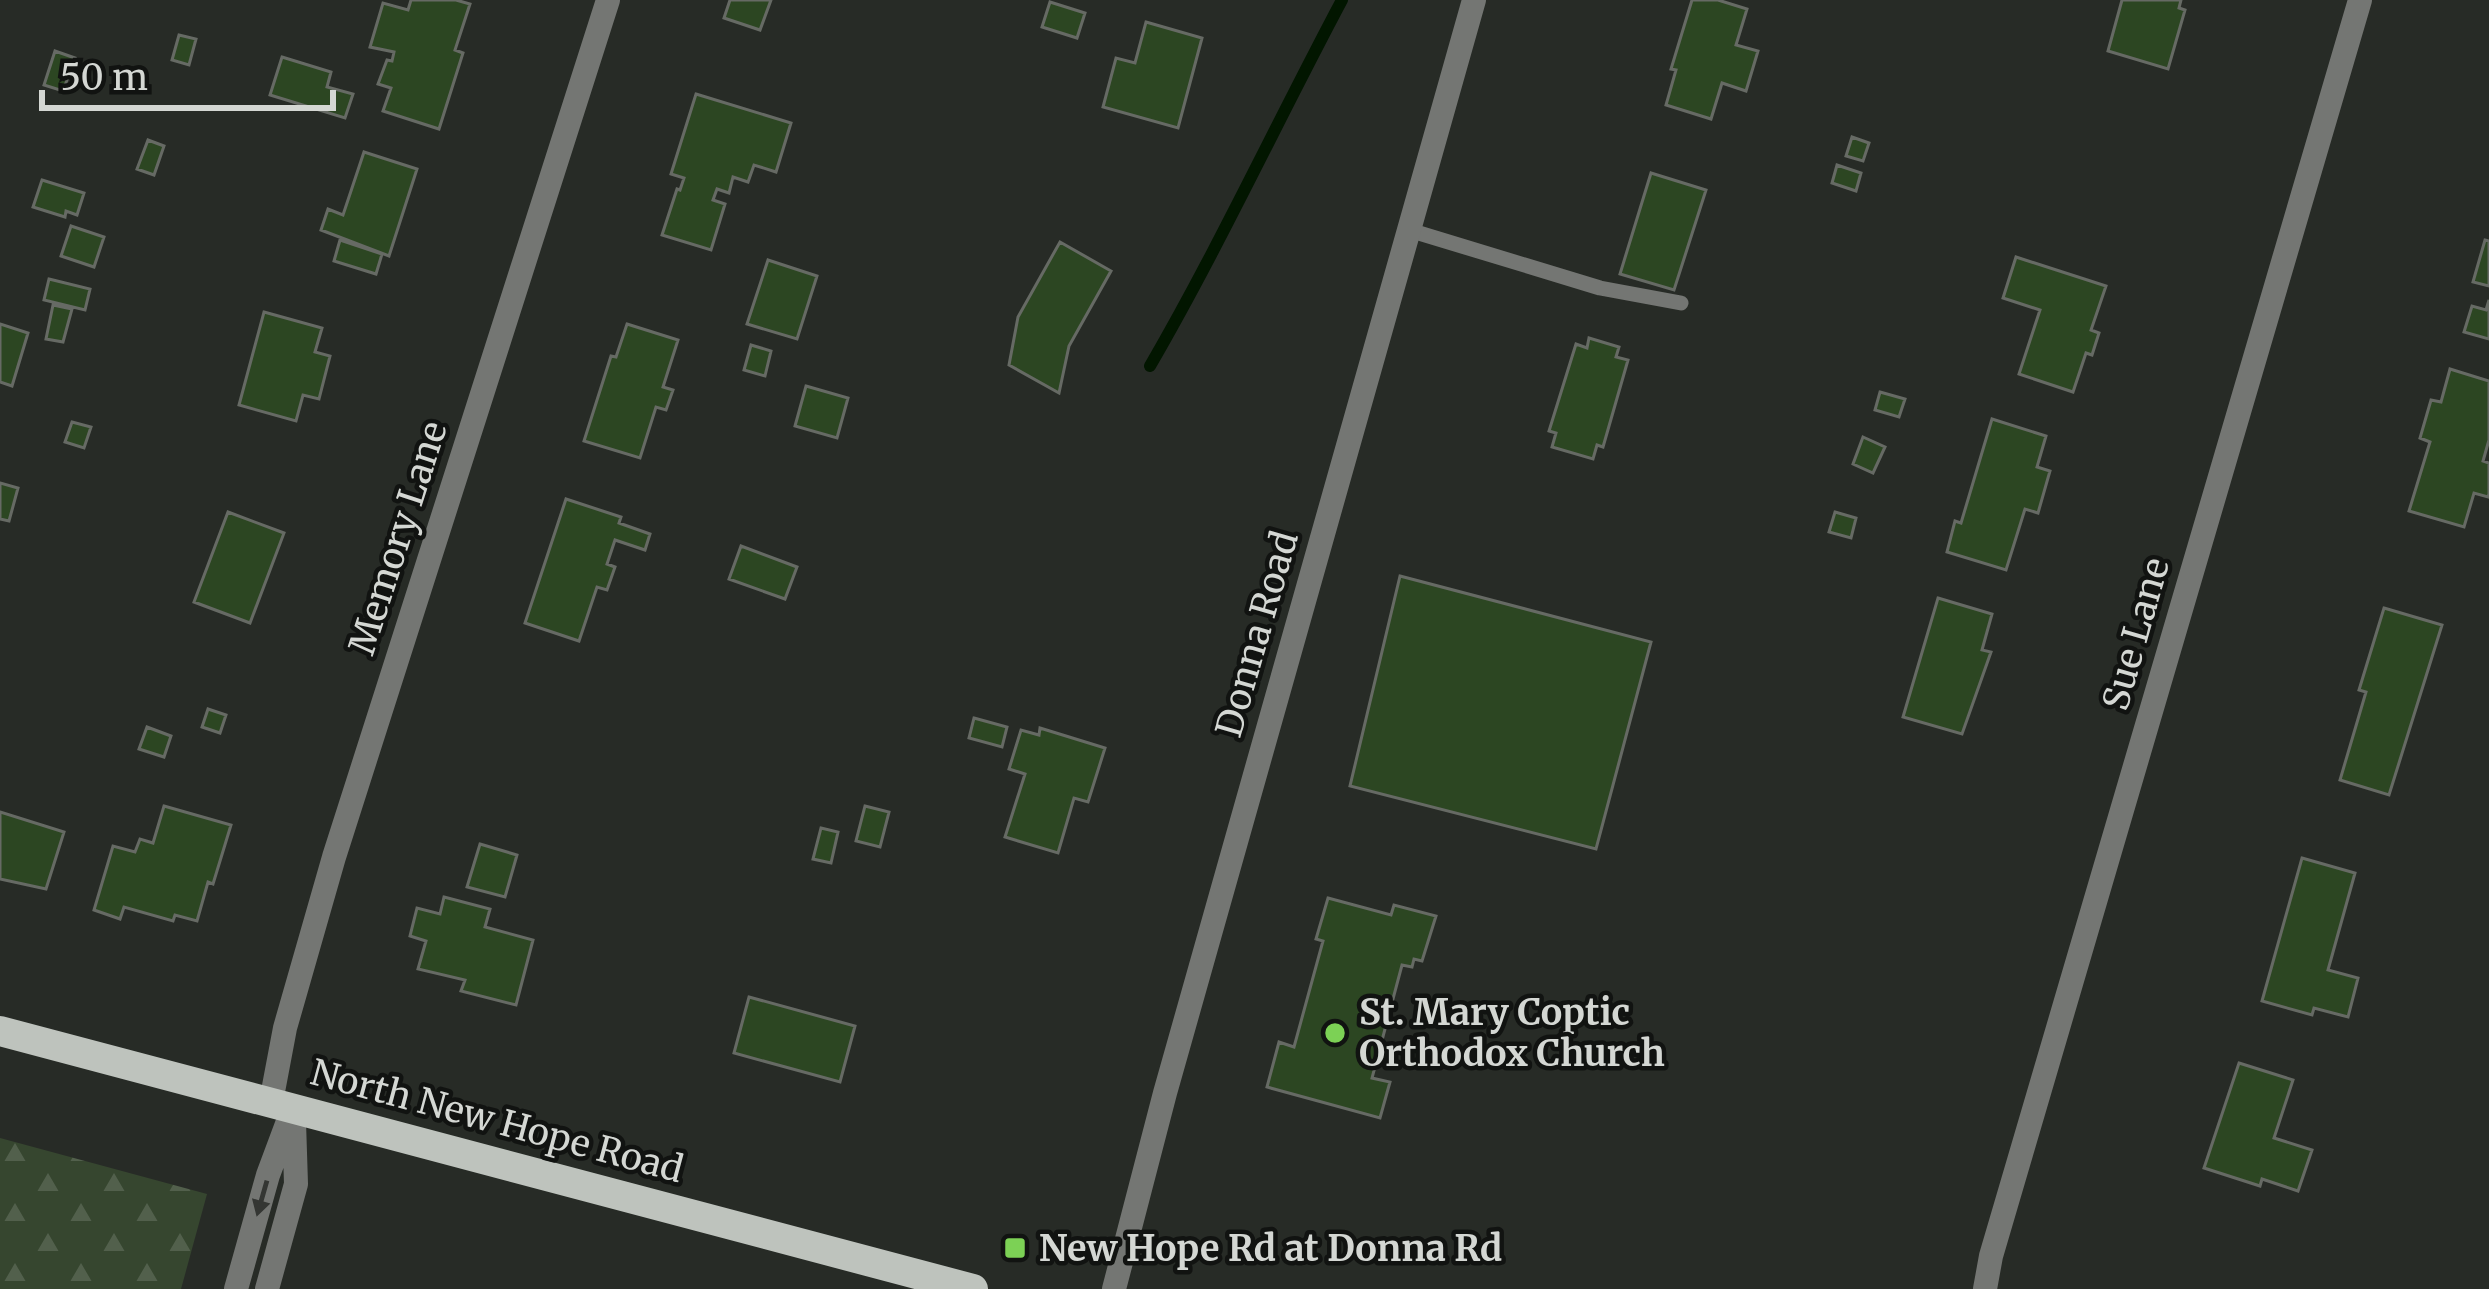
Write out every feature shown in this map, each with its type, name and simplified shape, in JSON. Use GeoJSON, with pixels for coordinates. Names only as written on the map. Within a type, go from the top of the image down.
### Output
{"type":"FeatureCollection","features":[{"type":"Feature","properties":{"kind":"main road","name":"North New Hope Road"},"geometry":{"type":"LineString","coordinates":[[0,1031],[973,1289]]}},
{"type":"Feature","properties":{"kind":"street","name":"Memory Lane"},"geometry":{"type":"LineString","coordinates":[[282,1105],[285,1028],[334,857],[608,0]]}},
{"type":"Feature","properties":{"kind":"street","name":"Donna Road"},"geometry":{"type":"LineString","coordinates":[[1114,1289],[1474,0]]}},
{"type":"Feature","properties":{"kind":"street","name":"Sue Lane"},"geometry":{"type":"LineString","coordinates":[[1985,1289],[2360,0]]}},
{"type":"Feature","properties":{"kind":"street"},"geometry":{"type":"LineString","coordinates":[[236,1289],[275,1154],[282,1105]]}},
{"type":"Feature","properties":{"kind":"street"},"geometry":{"type":"LineString","coordinates":[[267,1289],[296,1184],[282,1105]]}},
{"type":"Feature","properties":{"kind":"lane"},"geometry":{"type":"LineString","coordinates":[[1409,230],[1600,288],[1682,303]]}},
{"type":"Feature","properties":{"kind":"green space"},"geometry":{"type":"Polygon","coordinates":[[[0,1138],[207,1194],[181,1289],[0,1289],[0,1138]]]}},
{"type":"Feature","properties":{"kind":"building"},"geometry":{"type":"Polygon","coordinates":[[[411,0],[470,4],[455,50],[463,53],[439,129],[383,111],[391,88],[378,84],[394,52],[370,47],[383,3],[408,10],[411,0]]]}},
{"type":"Feature","properties":{"kind":"building"},"geometry":{"type":"Polygon","coordinates":[[[730,0],[771,0],[760,30],[724,18],[730,0]]]}},
{"type":"Feature","properties":{"kind":"building"},"geometry":{"type":"Polygon","coordinates":[[[1692,0],[1718,0],[1747,9],[1736,45],[1758,51],[1746,91],[1722,83],[1711,119],[1666,105],[1676,70],[1671,69],[1692,0]]]}},
{"type":"Feature","properties":{"kind":"building"},"geometry":{"type":"Polygon","coordinates":[[[2122,0],[2181,0],[2179,8],[2185,10],[2168,69],[2108,51],[2122,0]]]}},
{"type":"Feature","properties":{"kind":"building"},"geometry":{"type":"Polygon","coordinates":[[[1050,2],[1085,13],[1077,38],[1042,27],[1050,2]]]}},
{"type":"Feature","properties":{"kind":"building"},"geometry":{"type":"Polygon","coordinates":[[[1146,22],[1202,38],[1178,128],[1103,107],[1116,58],[1135,63],[1146,22]]]}},
{"type":"Feature","properties":{"kind":"building"},"geometry":{"type":"Polygon","coordinates":[[[179,35],[196,39],[189,65],[172,60],[179,35]]]}},
{"type":"Feature","properties":{"kind":"building"},"geometry":{"type":"Polygon","coordinates":[[[55,51],[75,58],[63,91],[44,85],[55,51]]]}},
{"type":"Feature","properties":{"kind":"building"},"geometry":{"type":"Polygon","coordinates":[[[282,57],[331,72],[327,87],[353,94],[345,118],[270,95],[282,57]]]}},
{"type":"Feature","properties":{"kind":"building"},"geometry":{"type":"Polygon","coordinates":[[[696,94],[791,123],[776,172],[754,165],[748,182],[733,177],[729,193],[717,189],[713,200],[725,204],[711,250],[662,235],[684,178],[671,174],[696,94]]]}},
{"type":"Feature","properties":{"kind":"building"},"geometry":{"type":"Polygon","coordinates":[[[1852,137],[1869,143],[1863,161],[1846,156],[1852,137]]]}},
{"type":"Feature","properties":{"kind":"building"},"geometry":{"type":"Polygon","coordinates":[[[148,140],[164,146],[154,175],[137,169],[148,140]]]}},
{"type":"Feature","properties":{"kind":"building"},"geometry":{"type":"Polygon","coordinates":[[[364,152],[417,169],[389,256],[321,230],[328,209],[343,215],[364,152]]]}},
{"type":"Feature","properties":{"kind":"building"},"geometry":{"type":"Polygon","coordinates":[[[1837,165],[1861,173],[1856,191],[1832,183],[1837,165]]]}},
{"type":"Feature","properties":{"kind":"building"},"geometry":{"type":"Polygon","coordinates":[[[1651,173],[1706,190],[1674,290],[1620,274],[1651,173]]]}},
{"type":"Feature","properties":{"kind":"building"},"geometry":{"type":"Polygon","coordinates":[[[42,180],[84,193],[77,215],[66,211],[65,217],[33,207],[42,180]]]}},
{"type":"Feature","properties":{"kind":"building"},"geometry":{"type":"Polygon","coordinates":[[[71,226],[104,237],[94,267],[61,256],[71,226]]]}},
{"type":"Feature","properties":{"kind":"building"},"geometry":{"type":"Polygon","coordinates":[[[340,240],[382,254],[376,274],[334,261],[340,240]]]}},
{"type":"Feature","properties":{"kind":"building"},"geometry":{"type":"Polygon","coordinates":[[[2485,240],[2489,241],[2489,286],[2473,282],[2485,240]]]}},
{"type":"Feature","properties":{"kind":"building"},"geometry":{"type":"Polygon","coordinates":[[[1060,242],[1111,271],[1069,346],[1059,393],[1009,365],[1018,317],[1060,242]]]}},
{"type":"Feature","properties":{"kind":"building"},"geometry":{"type":"Polygon","coordinates":[[[2016,257],[2106,286],[2091,330],[2099,333],[2092,355],[2086,353],[2073,392],[2019,374],[2040,310],[2003,298],[2016,257]]]}},
{"type":"Feature","properties":{"kind":"building"},"geometry":{"type":"Polygon","coordinates":[[[768,260],[817,276],[797,339],[747,324],[768,260]]]}},
{"type":"Feature","properties":{"kind":"building"},"geometry":{"type":"Polygon","coordinates":[[[49,279],[90,289],[85,310],[44,300],[49,279]]]}},
{"type":"Feature","properties":{"kind":"building"},"geometry":{"type":"Polygon","coordinates":[[[2489,300],[2489,339],[2464,332],[2472,306],[2486,310],[2489,300]]]}},
{"type":"Feature","properties":{"kind":"building"},"geometry":{"type":"Polygon","coordinates":[[[53,305],[72,309],[63,342],[46,339],[53,305]]]}},
{"type":"Feature","properties":{"kind":"building"},"geometry":{"type":"Polygon","coordinates":[[[264,312],[322,328],[315,352],[330,356],[319,399],[303,395],[296,421],[239,405],[264,312]]]}},
{"type":"Feature","properties":{"kind":"building"},"geometry":{"type":"Polygon","coordinates":[[[0,324],[28,333],[12,386],[0,382],[0,324]]]}},
{"type":"Feature","properties":{"kind":"building"},"geometry":{"type":"Polygon","coordinates":[[[627,324],[678,340],[663,387],[673,390],[666,410],[656,407],[640,458],[584,441],[611,356],[616,357],[627,324]]]}},
{"type":"Feature","properties":{"kind":"building"},"geometry":{"type":"Polygon","coordinates":[[[1589,338],[1619,347],[1616,357],[1628,360],[1603,447],[1597,445],[1593,459],[1552,447],[1556,433],[1549,431],[1576,344],[1587,348],[1589,338]]]}},
{"type":"Feature","properties":{"kind":"building"},"geometry":{"type":"Polygon","coordinates":[[[751,345],[771,351],[765,376],[744,370],[751,345]]]}},
{"type":"Feature","properties":{"kind":"building"},"geometry":{"type":"Polygon","coordinates":[[[2450,369],[2489,381],[2489,440],[2483,461],[2489,463],[2489,494],[2474,493],[2464,527],[2409,511],[2430,442],[2420,438],[2431,400],[2441,402],[2450,369]]]}},
{"type":"Feature","properties":{"kind":"building"},"geometry":{"type":"Polygon","coordinates":[[[806,386],[848,398],[837,438],[795,426],[806,386]]]}},
{"type":"Feature","properties":{"kind":"building"},"geometry":{"type":"Polygon","coordinates":[[[1880,392],[1905,399],[1899,417],[1875,410],[1880,392]]]}},
{"type":"Feature","properties":{"kind":"building"},"geometry":{"type":"Polygon","coordinates":[[[1992,419],[2046,436],[2037,467],[2050,471],[2038,513],[2025,509],[2006,570],[1947,552],[1955,521],[1961,523],[1992,419]]]}},
{"type":"Feature","properties":{"kind":"building"},"geometry":{"type":"Polygon","coordinates":[[[72,422],[91,427],[84,448],[65,442],[72,422]]]}},
{"type":"Feature","properties":{"kind":"building"},"geometry":{"type":"Polygon","coordinates":[[[1863,437],[1885,447],[1873,473],[1853,464],[1863,437]]]}},
{"type":"Feature","properties":{"kind":"building"},"geometry":{"type":"Polygon","coordinates":[[[0,483],[18,488],[9,521],[0,519],[0,483]]]}},
{"type":"Feature","properties":{"kind":"building"},"geometry":{"type":"Polygon","coordinates":[[[566,499],[621,517],[619,523],[650,534],[645,550],[615,540],[607,564],[615,567],[607,590],[597,587],[579,641],[525,623],[566,499]]]}},
{"type":"Feature","properties":{"kind":"building"},"geometry":{"type":"Polygon","coordinates":[[[228,512],[284,533],[250,623],[194,602],[228,512]]]}},
{"type":"Feature","properties":{"kind":"building"},"geometry":{"type":"Polygon","coordinates":[[[1835,512],[1856,518],[1851,538],[1829,532],[1835,512]]]}},
{"type":"Feature","properties":{"kind":"building"},"geometry":{"type":"Polygon","coordinates":[[[741,546],[797,567],[785,599],[729,579],[741,546]]]}},
{"type":"Feature","properties":{"kind":"building"},"geometry":{"type":"Polygon","coordinates":[[[1400,576],[1651,642],[1596,849],[1350,786],[1400,576]]]}},
{"type":"Feature","properties":{"kind":"building"},"geometry":{"type":"Polygon","coordinates":[[[1938,598],[1992,614],[1982,650],[1991,652],[1962,734],[1903,717],[1938,598]]]}},
{"type":"Feature","properties":{"kind":"building"},"geometry":{"type":"Polygon","coordinates":[[[2384,608],[2442,625],[2389,795],[2340,780],[2366,692],[2359,690],[2384,608]]]}},
{"type":"Feature","properties":{"kind":"building"},"geometry":{"type":"Polygon","coordinates":[[[208,709],[226,715],[220,733],[202,727],[208,709]]]}},
{"type":"Feature","properties":{"kind":"building"},"geometry":{"type":"Polygon","coordinates":[[[974,718],[1007,727],[1002,747],[969,738],[974,718]]]}},
{"type":"Feature","properties":{"kind":"building"},"geometry":{"type":"Polygon","coordinates":[[[147,727],[171,736],[164,757],[139,749],[147,727]]]}},
{"type":"Feature","properties":{"kind":"building"},"geometry":{"type":"Polygon","coordinates":[[[1040,728],[1105,748],[1088,802],[1074,798],[1058,853],[1005,837],[1025,774],[1009,769],[1021,730],[1039,735],[1040,728]]]}},
{"type":"Feature","properties":{"kind":"building"},"geometry":{"type":"Polygon","coordinates":[[[164,806],[231,825],[197,921],[175,915],[173,921],[124,907],[120,919],[94,910],[113,846],[135,852],[140,839],[153,843],[164,806]]]}},
{"type":"Feature","properties":{"kind":"building"},"geometry":{"type":"Polygon","coordinates":[[[865,806],[889,812],[880,847],[856,841],[865,806]]]}},
{"type":"Feature","properties":{"kind":"building"},"geometry":{"type":"Polygon","coordinates":[[[0,812],[64,832],[46,889],[0,879],[0,812]]]}},
{"type":"Feature","properties":{"kind":"building"},"geometry":{"type":"Polygon","coordinates":[[[821,828],[838,832],[831,863],[813,859],[821,828]]]}},
{"type":"Feature","properties":{"kind":"building"},"geometry":{"type":"Polygon","coordinates":[[[480,844],[517,855],[505,897],[467,887],[480,844]]]}},
{"type":"Feature","properties":{"kind":"building"},"geometry":{"type":"Polygon","coordinates":[[[2302,858],[2355,873],[2328,970],[2358,978],[2348,1017],[2314,1008],[2312,1015],[2262,1001],[2302,858]]]}},
{"type":"Feature","properties":{"kind":"building"},"geometry":{"type":"Polygon","coordinates":[[[444,897],[490,909],[485,927],[533,940],[516,1005],[461,991],[465,980],[418,969],[426,941],[410,936],[417,908],[440,914],[444,897]]]}},
{"type":"Feature","properties":{"kind":"building"},"geometry":{"type":"Polygon","coordinates":[[[1328,898],[1391,915],[1394,905],[1436,916],[1422,961],[1414,959],[1412,967],[1402,965],[1372,1078],[1390,1082],[1380,1118],[1267,1087],[1279,1042],[1294,1047],[1323,941],[1316,939],[1328,898]]]}},
{"type":"Feature","properties":{"kind":"building"},"geometry":{"type":"Polygon","coordinates":[[[749,997],[855,1026],[840,1082],[734,1053],[749,997]]]}},
{"type":"Feature","properties":{"kind":"building"},"geometry":{"type":"Polygon","coordinates":[[[2239,1063],[2293,1080],[2274,1138],[2312,1150],[2298,1191],[2262,1179],[2260,1186],[2204,1168],[2239,1063]]]}},
{"type":"Feature","properties":{"kind":"waterway"},"geometry":{"type":"LineString","coordinates":[[1150,366],[1342,0]]}},
{"type":"Feature","properties":{"kind":"place","name":"St. Mary Coptic Orthodox Church"},"geometry":{"type":"Point","coordinates":[1335,1033]}},
{"type":"Feature","properties":{"kind":"place","name":"New Hope Rd at Donna Rd"},"geometry":{"type":"Point","coordinates":[1015,1248]}}]}
